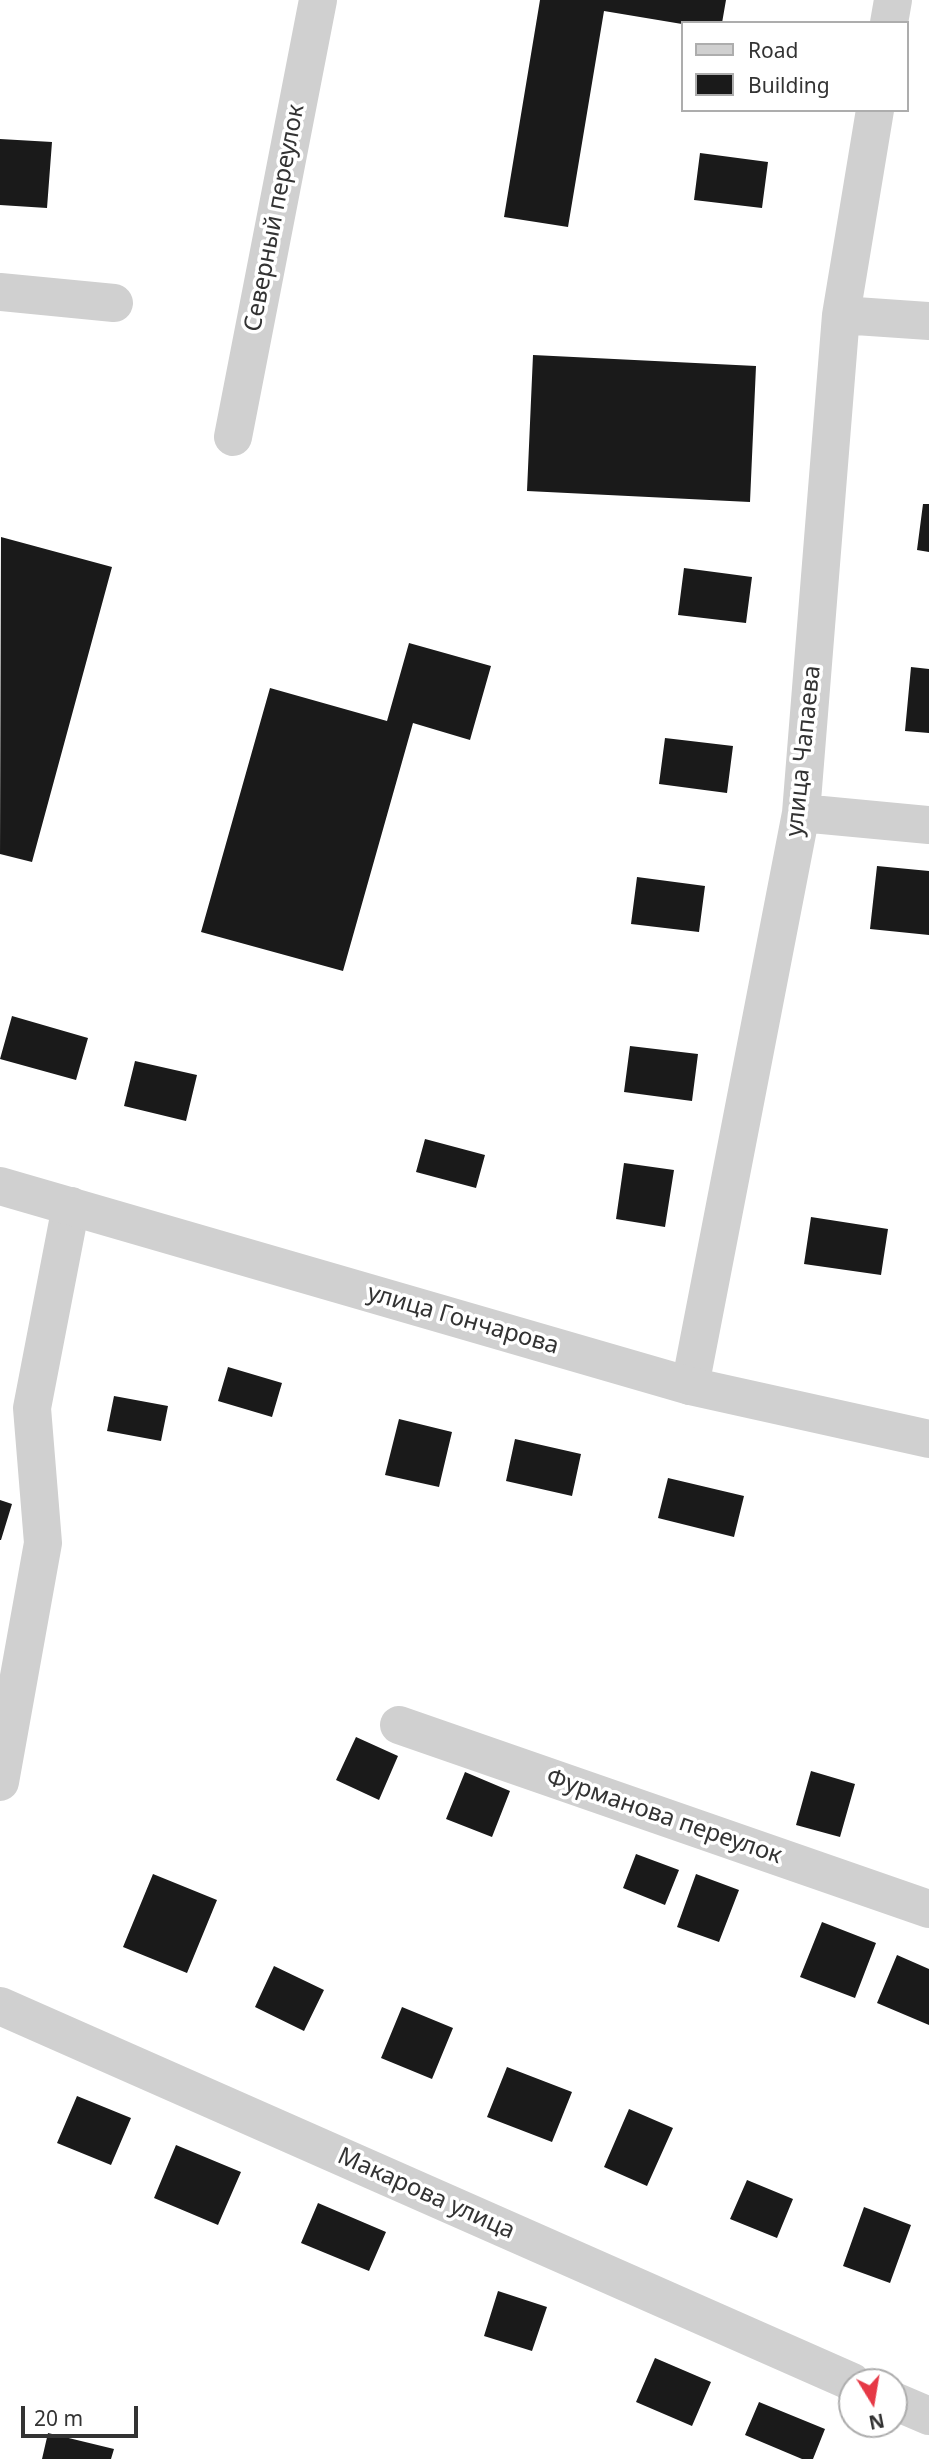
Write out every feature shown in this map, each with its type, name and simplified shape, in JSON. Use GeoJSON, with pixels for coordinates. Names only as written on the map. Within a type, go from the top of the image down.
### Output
{"type":"FeatureCollection","features":[{"type":"Feature","properties":{"kind":"street","name":"Северный переулок"},"geometry":{"type":"LineString","coordinates":[[233,437],[318,0]]}},
{"type":"Feature","properties":{"kind":"street"},"geometry":{"type":"LineString","coordinates":[[890,21],[893,0]]}},
{"type":"Feature","properties":{"kind":"street","name":"улица Чапаева"},"geometry":{"type":"LineString","coordinates":[[690,1386],[801,813],[841,315],[875,112]]}},
{"type":"Feature","properties":{"kind":"street"},"geometry":{"type":"LineString","coordinates":[[0,292],[114,303]]}},
{"type":"Feature","properties":{"kind":"street"},"geometry":{"type":"LineString","coordinates":[[841,315],[929,321]]}},
{"type":"Feature","properties":{"kind":"street"},"geometry":{"type":"LineString","coordinates":[[801,813],[929,825]]}},
{"type":"Feature","properties":{"kind":"street","name":"улица Гончарова"},"geometry":{"type":"LineString","coordinates":[[0,1186],[690,1386],[929,1439]]}},
{"type":"Feature","properties":{"kind":"street"},"geometry":{"type":"LineString","coordinates":[[0,1782],[43,1542],[32,1408],[71,1206]]}},
{"type":"Feature","properties":{"kind":"street","name":"Фурманова переулок"},"geometry":{"type":"LineString","coordinates":[[399,1725],[929,1909]]}},
{"type":"Feature","properties":{"kind":"street","name":"Макарова улица"},"geometry":{"type":"LineString","coordinates":[[0,2006],[838,2376]]}},
{"type":"Feature","properties":{"kind":"street"},"geometry":{"type":"LineString","coordinates":[[908,2406],[929,2416]]}},
{"type":"Feature","properties":{"kind":"building"},"geometry":{"type":"Polygon","coordinates":[[[540,0],[726,0],[722,21],[680,21],[680,24],[604,11],[568,227],[504,217],[540,0]]]}},
{"type":"Feature","properties":{"kind":"building"},"geometry":{"type":"Polygon","coordinates":[[[0,139],[52,142],[47,208],[0,205],[0,139]]]}},
{"type":"Feature","properties":{"kind":"building"},"geometry":{"type":"Polygon","coordinates":[[[700,153],[768,162],[762,208],[694,200],[700,153]]]}},
{"type":"Feature","properties":{"kind":"building"},"geometry":{"type":"Polygon","coordinates":[[[533,355],[756,366],[750,502],[527,491],[533,355]]]}},
{"type":"Feature","properties":{"kind":"building"},"geometry":{"type":"Polygon","coordinates":[[[923,504],[929,504],[929,552],[917,550],[923,504]]]}},
{"type":"Feature","properties":{"kind":"building"},"geometry":{"type":"Polygon","coordinates":[[[1,537],[112,567],[32,862],[0,854],[1,537]]]}},
{"type":"Feature","properties":{"kind":"building"},"geometry":{"type":"Polygon","coordinates":[[[684,568],[752,577],[746,623],[678,615],[684,568]]]}},
{"type":"Feature","properties":{"kind":"building"},"geometry":{"type":"Polygon","coordinates":[[[409,643],[491,666],[470,740],[413,723],[343,971],[201,932],[270,688],[387,721],[409,643]]]}},
{"type":"Feature","properties":{"kind":"building"},"geometry":{"type":"Polygon","coordinates":[[[911,667],[929,669],[929,733],[905,731],[911,667]]]}},
{"type":"Feature","properties":{"kind":"building"},"geometry":{"type":"Polygon","coordinates":[[[665,738],[733,746],[727,793],[659,784],[665,738]]]}},
{"type":"Feature","properties":{"kind":"building"},"geometry":{"type":"Polygon","coordinates":[[[877,866],[929,871],[929,935],[870,929],[877,866]]]}},
{"type":"Feature","properties":{"kind":"building"},"geometry":{"type":"Polygon","coordinates":[[[637,877],[705,886],[699,932],[631,924],[637,877]]]}},
{"type":"Feature","properties":{"kind":"building"},"geometry":{"type":"Polygon","coordinates":[[[12,1016],[88,1038],[76,1080],[0,1059],[12,1016]]]}},
{"type":"Feature","properties":{"kind":"building"},"geometry":{"type":"Polygon","coordinates":[[[630,1046],[698,1054],[692,1101],[624,1092],[630,1046]]]}},
{"type":"Feature","properties":{"kind":"building"},"geometry":{"type":"Polygon","coordinates":[[[135,1061],[197,1075],[186,1121],[124,1106],[135,1061]]]}},
{"type":"Feature","properties":{"kind":"building"},"geometry":{"type":"Polygon","coordinates":[[[425,1139],[485,1155],[476,1188],[416,1172],[425,1139]]]}},
{"type":"Feature","properties":{"kind":"building"},"geometry":{"type":"Polygon","coordinates":[[[624,1163],[674,1170],[665,1227],[616,1219],[624,1163]]]}},
{"type":"Feature","properties":{"kind":"building"},"geometry":{"type":"Polygon","coordinates":[[[811,1217],[888,1229],[881,1275],[804,1264],[811,1217]]]}},
{"type":"Feature","properties":{"kind":"building"},"geometry":{"type":"Polygon","coordinates":[[[228,1367],[282,1383],[272,1417],[218,1401],[228,1367]]]}},
{"type":"Feature","properties":{"kind":"building"},"geometry":{"type":"Polygon","coordinates":[[[114,1396],[168,1406],[161,1441],[107,1431],[114,1396]]]}},
{"type":"Feature","properties":{"kind":"building"},"geometry":{"type":"Polygon","coordinates":[[[399,1419],[452,1432],[439,1487],[385,1475],[399,1419]]]}},
{"type":"Feature","properties":{"kind":"building"},"geometry":{"type":"Polygon","coordinates":[[[515,1439],[581,1454],[572,1496],[506,1481],[515,1439]]]}},
{"type":"Feature","properties":{"kind":"building"},"geometry":{"type":"Polygon","coordinates":[[[668,1478],[744,1496],[734,1537],[658,1518],[668,1478]]]}},
{"type":"Feature","properties":{"kind":"building"},"geometry":{"type":"Polygon","coordinates":[[[0,1500],[12,1504],[1,1540],[0,1540],[0,1500]]]}},
{"type":"Feature","properties":{"kind":"building"},"geometry":{"type":"Polygon","coordinates":[[[356,1737],[398,1756],[379,1800],[336,1780],[356,1737]]]}},
{"type":"Feature","properties":{"kind":"building"},"geometry":{"type":"Polygon","coordinates":[[[811,1771],[855,1784],[840,1837],[796,1825],[811,1771]]]}},
{"type":"Feature","properties":{"kind":"building"},"geometry":{"type":"Polygon","coordinates":[[[465,1772],[510,1791],[492,1837],[446,1819],[465,1772]]]}},
{"type":"Feature","properties":{"kind":"building"},"geometry":{"type":"Polygon","coordinates":[[[636,1854],[679,1870],[665,1905],[623,1888],[636,1854]]]}},
{"type":"Feature","properties":{"kind":"building"},"geometry":{"type":"Polygon","coordinates":[[[153,1874],[217,1900],[187,1973],[123,1947],[153,1874]]]}},
{"type":"Feature","properties":{"kind":"building"},"geometry":{"type":"Polygon","coordinates":[[[696,1874],[739,1890],[719,1942],[677,1927],[696,1874]]]}},
{"type":"Feature","properties":{"kind":"building"},"geometry":{"type":"Polygon","coordinates":[[[822,1922],[876,1943],[855,1998],[800,1977],[822,1922]]]}},
{"type":"Feature","properties":{"kind":"building"},"geometry":{"type":"Polygon","coordinates":[[[897,1955],[929,1969],[929,2025],[877,2003],[897,1955]]]}},
{"type":"Feature","properties":{"kind":"building"},"geometry":{"type":"Polygon","coordinates":[[[274,1966],[324,1990],[304,2031],[255,2007],[274,1966]]]}},
{"type":"Feature","properties":{"kind":"building"},"geometry":{"type":"Polygon","coordinates":[[[402,2007],[453,2028],[432,2079],[381,2058],[402,2007]]]}},
{"type":"Feature","properties":{"kind":"building"},"geometry":{"type":"Polygon","coordinates":[[[507,2067],[572,2092],[552,2142],[487,2117],[507,2067]]]}},
{"type":"Feature","properties":{"kind":"building"},"geometry":{"type":"Polygon","coordinates":[[[77,2096],[131,2118],[111,2165],[57,2143],[77,2096]]]}},
{"type":"Feature","properties":{"kind":"building"},"geometry":{"type":"Polygon","coordinates":[[[629,2109],[673,2128],[647,2186],[604,2167],[629,2109]]]}},
{"type":"Feature","properties":{"kind":"building"},"geometry":{"type":"Polygon","coordinates":[[[176,2145],[241,2172],[218,2225],[154,2198],[176,2145]]]}},
{"type":"Feature","properties":{"kind":"building"},"geometry":{"type":"Polygon","coordinates":[[[747,2180],[793,2199],[777,2238],[730,2219],[747,2180]]]}},
{"type":"Feature","properties":{"kind":"building"},"geometry":{"type":"Polygon","coordinates":[[[318,2203],[386,2232],[369,2271],[301,2243],[318,2203]]]}},
{"type":"Feature","properties":{"kind":"building"},"geometry":{"type":"Polygon","coordinates":[[[864,2207],[911,2225],[890,2283],[843,2266],[864,2207]]]}},
{"type":"Feature","properties":{"kind":"building"},"geometry":{"type":"Polygon","coordinates":[[[498,2291],[547,2307],[532,2351],[484,2336],[498,2291]]]}},
{"type":"Feature","properties":{"kind":"building"},"geometry":{"type":"Polygon","coordinates":[[[655,2358],[711,2382],[692,2426],[636,2402],[655,2358]]]}},
{"type":"Feature","properties":{"kind":"building"},"geometry":{"type":"Polygon","coordinates":[[[759,2402],[825,2429],[813,2459],[802,2459],[745,2435],[759,2402]]]}},
{"type":"Feature","properties":{"kind":"building"},"geometry":{"type":"Polygon","coordinates":[[[48,2433],[114,2449],[111,2459],[42,2459],[48,2433]]]}}]}
